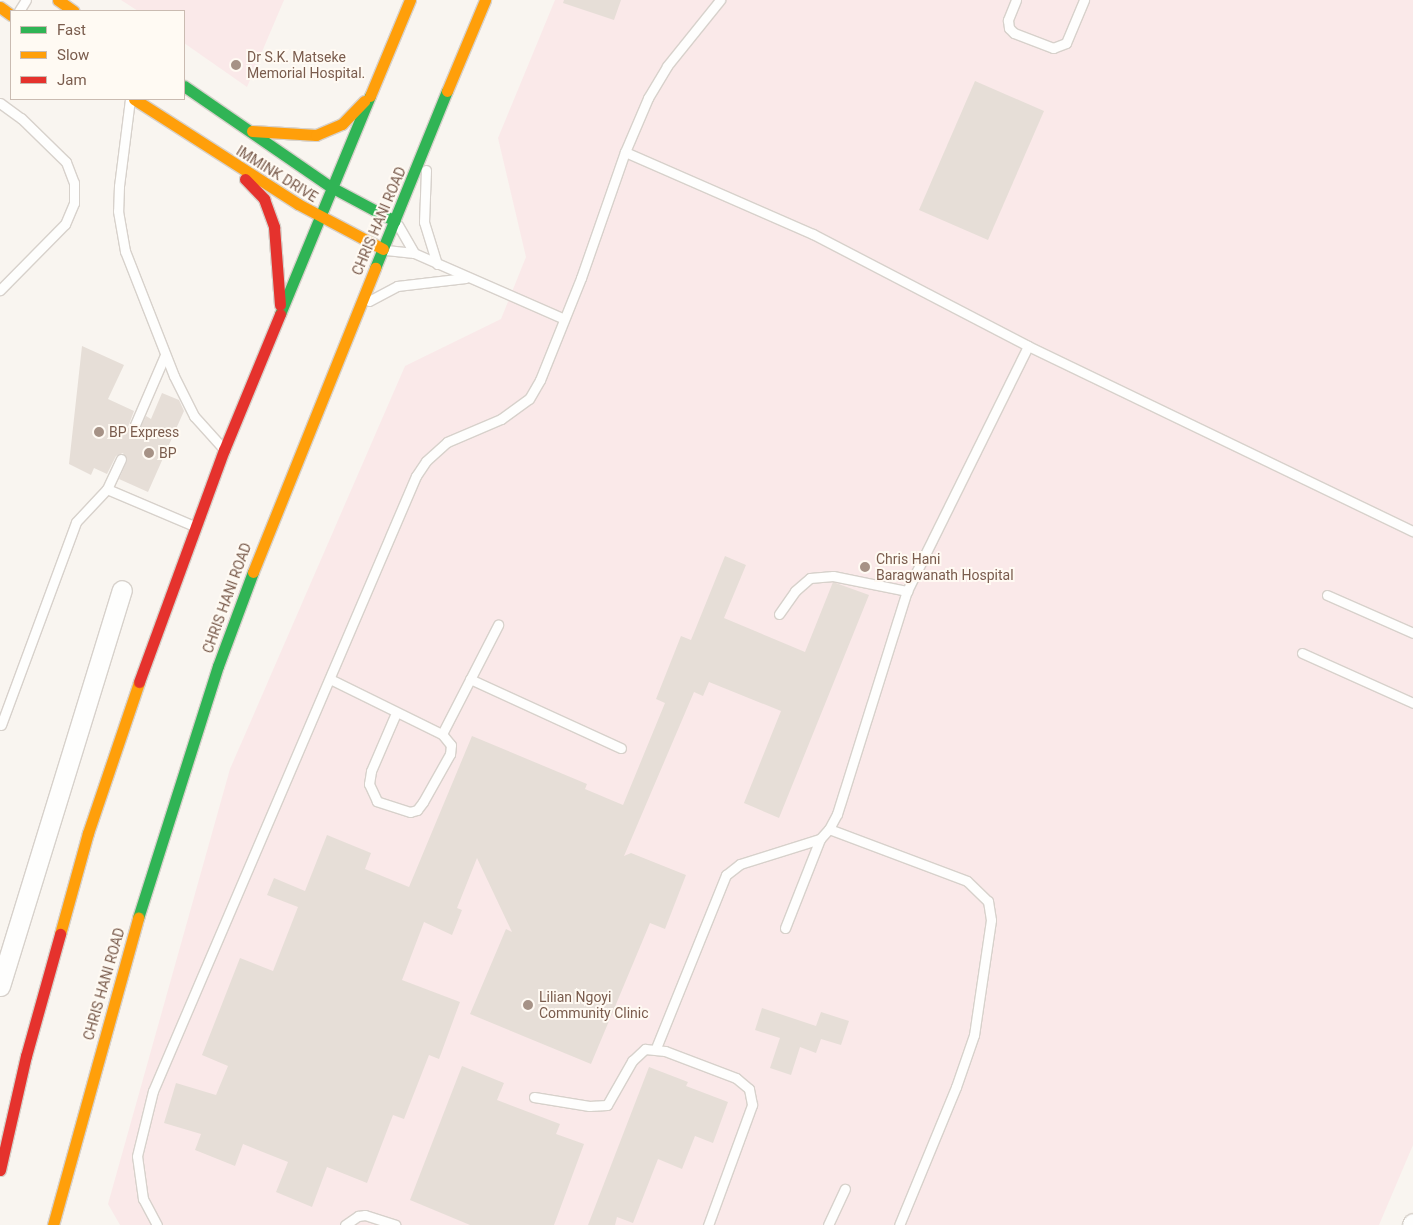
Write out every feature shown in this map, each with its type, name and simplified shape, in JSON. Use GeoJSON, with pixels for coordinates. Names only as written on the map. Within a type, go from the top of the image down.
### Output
{"type":"FeatureCollection","features":[{"type":"Feature","properties":{"kind":"main road"},"geometry":{"type":"LineString","coordinates":[[0,1170],[26,1056],[88,833],[195,527],[224,450],[331,187],[410,0]]}},
{"type":"Feature","properties":{"kind":"main road","name":"CHRIS HANI ROAD"},"geometry":{"type":"LineString","coordinates":[[53,1225],[153,864],[218,666],[273,517],[485,0]]}},
{"type":"Feature","properties":{"kind":"main road","name":"IMMINK DRIVE"},"geometry":{"type":"LineString","coordinates":[[185,87],[331,187],[395,221]]}},
{"type":"Feature","properties":{"kind":"main road"},"geometry":{"type":"LineString","coordinates":[[249,130],[302,136],[329,130],[342,124],[373,90]]}},
{"type":"Feature","properties":{"kind":"main road","name":"IMMINK DRIVE"},"geometry":{"type":"LineString","coordinates":[[136,100],[233,165],[320,218],[383,250]]}},
{"type":"Feature","properties":{"kind":"main road"},"geometry":{"type":"LineString","coordinates":[[233,165],[264,200],[270,211],[278,247],[280,316]]}},
{"type":"Feature","properties":{"kind":"street"},"geometry":{"type":"LineString","coordinates":[[0,986],[122,590]]}},
{"type":"Feature","properties":{"kind":"lane"},"geometry":{"type":"LineString","coordinates":[[157,1225],[143,1199],[137,1156],[151,1099],[416,476],[426,461],[447,442],[500,419],[529,399],[540,380],[625,152],[648,98],[667,66],[720,0]]}},
{"type":"Feature","properties":{"kind":"lane"},"geometry":{"type":"LineString","coordinates":[[1016,0],[1008,20],[1009,28],[1014,33],[1053,48],[1066,43],[1084,0]]}},
{"type":"Feature","properties":{"kind":"lane"},"geometry":{"type":"LineString","coordinates":[[130,100],[119,186],[120,232],[142,300],[165,355],[194,416],[224,450]]}},
{"type":"Feature","properties":{"kind":"lane"},"geometry":{"type":"LineString","coordinates":[[0,102],[22,118],[66,162],[74,183],[74,203],[65,224],[0,290]]}},
{"type":"Feature","properties":{"kind":"lane"},"geometry":{"type":"LineString","coordinates":[[430,137],[422,207],[427,238],[438,264]]}},
{"type":"Feature","properties":{"kind":"lane"},"geometry":{"type":"LineString","coordinates":[[625,152],[813,234],[1028,346],[1413,531]]}},
{"type":"Feature","properties":{"kind":"lane"},"geometry":{"type":"LineString","coordinates":[[395,221],[414,253]]}},
{"type":"Feature","properties":{"kind":"lane","name":"IMMINK DRIVE"},"geometry":{"type":"LineString","coordinates":[[383,250],[414,253],[564,319]]}},
{"type":"Feature","properties":{"kind":"lane"},"geometry":{"type":"LineString","coordinates":[[359,307],[396,286],[469,278]]}},
{"type":"Feature","properties":{"kind":"lane"},"geometry":{"type":"LineString","coordinates":[[785,928],[820,839],[829,829],[837,814],[907,591],[1028,346]]}},
{"type":"Feature","properties":{"kind":"lane"},"geometry":{"type":"LineString","coordinates":[[134,426],[165,355]]}},
{"type":"Feature","properties":{"kind":"lane"},"geometry":{"type":"LineString","coordinates":[[1,725],[76,522],[106,489],[121,459]]}},
{"type":"Feature","properties":{"kind":"lane"},"geometry":{"type":"LineString","coordinates":[[106,489],[195,527]]}},
{"type":"Feature","properties":{"kind":"lane"},"geometry":{"type":"LineString","coordinates":[[780,614],[795,591],[810,578],[833,576],[907,591]]}},
{"type":"Feature","properties":{"kind":"lane"},"geometry":{"type":"LineString","coordinates":[[1327,595],[1413,632]]}},
{"type":"Feature","properties":{"kind":"lane"},"geometry":{"type":"LineString","coordinates":[[442,734],[498,625]]}},
{"type":"Feature","properties":{"kind":"lane"},"geometry":{"type":"LineString","coordinates":[[1302,653],[1413,703]]}},
{"type":"Feature","properties":{"kind":"lane"},"geometry":{"type":"LineString","coordinates":[[330,679],[442,734],[452,745],[450,754],[416,810],[402,811],[384,806],[372,794],[371,771],[396,713]]}},
{"type":"Feature","properties":{"kind":"lane"},"geometry":{"type":"LineString","coordinates":[[470,679],[621,748]]}},
{"type":"Feature","properties":{"kind":"lane"},"geometry":{"type":"LineString","coordinates":[[829,829],[966,881],[988,901],[991,920],[974,1035],[956,1087],[899,1225]]}},
{"type":"Feature","properties":{"kind":"lane"},"geometry":{"type":"LineString","coordinates":[[656,1048],[726,875],[740,864],[820,839]]}},
{"type":"Feature","properties":{"kind":"lane"},"geometry":{"type":"LineString","coordinates":[[534,1098],[589,1106],[607,1105],[639,1052],[656,1048],[736,1078],[752,1096],[752,1105],[708,1225]]}},
{"type":"Feature","properties":{"kind":"lane"},"geometry":{"type":"LineString","coordinates":[[828,1225],[844,1189]]}},
{"type":"Feature","properties":{"kind":"lane"},"geometry":{"type":"LineString","coordinates":[[345,1225],[358,1216],[365,1215],[395,1225]]}},
{"type":"Feature","properties":{"kind":"shaded area","name":"Dr S.K. Matseke Memorial Hospital."},"geometry":{"type":"Polygon","coordinates":[[[121,0],[284,0],[247,87],[185,44],[185,10],[136,10],[121,0]]]}},
{"type":"Feature","properties":{"kind":"shaded area","name":"Chris Hani Baragwanath Hospital"},"geometry":{"type":"Polygon","coordinates":[[[555,0],[1413,0],[1413,1145],[1379,1225],[120,1225],[108,1204],[230,769],[405,366],[501,319],[526,257],[498,138],[555,0]]]}},
{"type":"Feature","properties":{"kind":"building"},"geometry":{"type":"Polygon","coordinates":[[[564,0],[621,0],[614,20],[563,3],[564,0]]]}},
{"type":"Feature","properties":{"kind":"building"},"geometry":{"type":"Polygon","coordinates":[[[975,81],[1044,111],[988,240],[919,210],[975,81]]]}},
{"type":"Feature","properties":{"kind":"building"},"geometry":{"type":"Polygon","coordinates":[[[82,346],[124,365],[108,399],[134,411],[128,427],[131,432],[138,432],[146,416],[151,419],[162,393],[179,400],[184,411],[148,492],[119,479],[127,461],[123,453],[116,456],[107,474],[94,468],[91,475],[69,464],[82,346]]]}},
{"type":"Feature","properties":{"kind":"building"},"geometry":{"type":"Polygon","coordinates":[[[725,556],[746,565],[724,618],[805,652],[833,582],[869,595],[779,818],[744,803],[781,711],[709,682],[703,696],[694,692],[624,856],[631,853],[686,875],[665,929],[650,923],[591,1064],[470,1014],[506,929],[512,932],[477,858],[457,908],[462,910],[452,935],[424,922],[402,980],[460,1002],[439,1059],[429,1055],[404,1119],[393,1115],[367,1183],[327,1167],[312,1207],[276,1192],[288,1162],[243,1144],[235,1166],[195,1150],[201,1134],[164,1123],[176,1083],[216,1095],[228,1066],[202,1055],[240,958],[273,971],[298,907],[267,895],[274,878],[305,891],[327,835],[371,853],[365,869],[409,887],[472,736],[587,784],[585,789],[623,805],[665,703],[656,699],[681,636],[691,640],[725,556]]]}},
{"type":"Feature","properties":{"kind":"building"},"geometry":{"type":"Polygon","coordinates":[[[762,1008],[816,1026],[821,1012],[849,1021],[841,1045],[821,1039],[816,1053],[800,1047],[791,1075],[770,1068],[780,1038],[755,1030],[762,1008]]]}},
{"type":"Feature","properties":{"kind":"building"},"geometry":{"type":"Polygon","coordinates":[[[462,1066],[504,1083],[497,1100],[560,1124],[556,1134],[584,1144],[554,1225],[470,1225],[410,1200],[462,1066]]]}},
{"type":"Feature","properties":{"kind":"building"},"geometry":{"type":"Polygon","coordinates":[[[649,1067],[688,1082],[686,1086],[728,1102],[713,1143],[695,1136],[682,1169],[658,1159],[633,1223],[617,1217],[615,1225],[588,1225],[649,1067]]]}},
{"type":"Feature","properties":{"kind":"traffic: fast"},"geometry":{"type":"LineString","coordinates":[[185,87],[331,187],[395,221]]}},
{"type":"Feature","properties":{"kind":"traffic: fast"},"geometry":{"type":"LineString","coordinates":[[375,268],[447,91]]}},
{"type":"Feature","properties":{"kind":"traffic: fast"},"geometry":{"type":"LineString","coordinates":[[280,314],[370,96]]}},
{"type":"Feature","properties":{"kind":"traffic: fast"},"geometry":{"type":"LineString","coordinates":[[138,918],[218,666],[253,572]]}},
{"type":"Feature","properties":{"kind":"traffic: slow"},"geometry":{"type":"LineString","coordinates":[[58,0],[73,10]]}},
{"type":"Feature","properties":{"kind":"traffic: slow"},"geometry":{"type":"LineString","coordinates":[[370,96],[410,0]]}},
{"type":"Feature","properties":{"kind":"traffic: slow"},"geometry":{"type":"LineString","coordinates":[[447,91],[485,0]]}},
{"type":"Feature","properties":{"kind":"traffic: slow"},"geometry":{"type":"LineString","coordinates":[[0,7],[10,14]]}},
{"type":"Feature","properties":{"kind":"traffic: slow"},"geometry":{"type":"LineString","coordinates":[[136,100],[298,204],[383,249]]}},
{"type":"Feature","properties":{"kind":"traffic: slow"},"geometry":{"type":"LineString","coordinates":[[252,131],[316,135],[342,124],[364,101]]}},
{"type":"Feature","properties":{"kind":"traffic: slow"},"geometry":{"type":"LineString","coordinates":[[253,572],[375,268]]}},
{"type":"Feature","properties":{"kind":"traffic: slow"},"geometry":{"type":"LineString","coordinates":[[60,934],[88,833],[139,682]]}},
{"type":"Feature","properties":{"kind":"traffic: slow"},"geometry":{"type":"LineString","coordinates":[[53,1225],[138,918]]}},
{"type":"Feature","properties":{"kind":"traffic: jam"},"geometry":{"type":"LineString","coordinates":[[245,179],[264,199],[274,227],[280,305]]}},
{"type":"Feature","properties":{"kind":"traffic: jam"},"geometry":{"type":"LineString","coordinates":[[139,682],[224,450],[280,314]]}},
{"type":"Feature","properties":{"kind":"traffic: jam"},"geometry":{"type":"LineString","coordinates":[[0,1170],[26,1056],[60,934]]}},
{"type":"Feature","properties":{"kind":"place","name":"Dr S.K. Matseke Memorial Hospital."},"geometry":{"type":"Point","coordinates":[236,65]}},
{"type":"Feature","properties":{"kind":"place","name":"BP Express"},"geometry":{"type":"Point","coordinates":[99,432]}},
{"type":"Feature","properties":{"kind":"place","name":"BP"},"geometry":{"type":"Point","coordinates":[149,453]}},
{"type":"Feature","properties":{"kind":"place","name":"Chris Hani Baragwanath Hospital"},"geometry":{"type":"Point","coordinates":[865,567]}},
{"type":"Feature","properties":{"kind":"place","name":"Lilian Ngoyi Community Clinic"},"geometry":{"type":"Point","coordinates":[528,1005]}}]}
